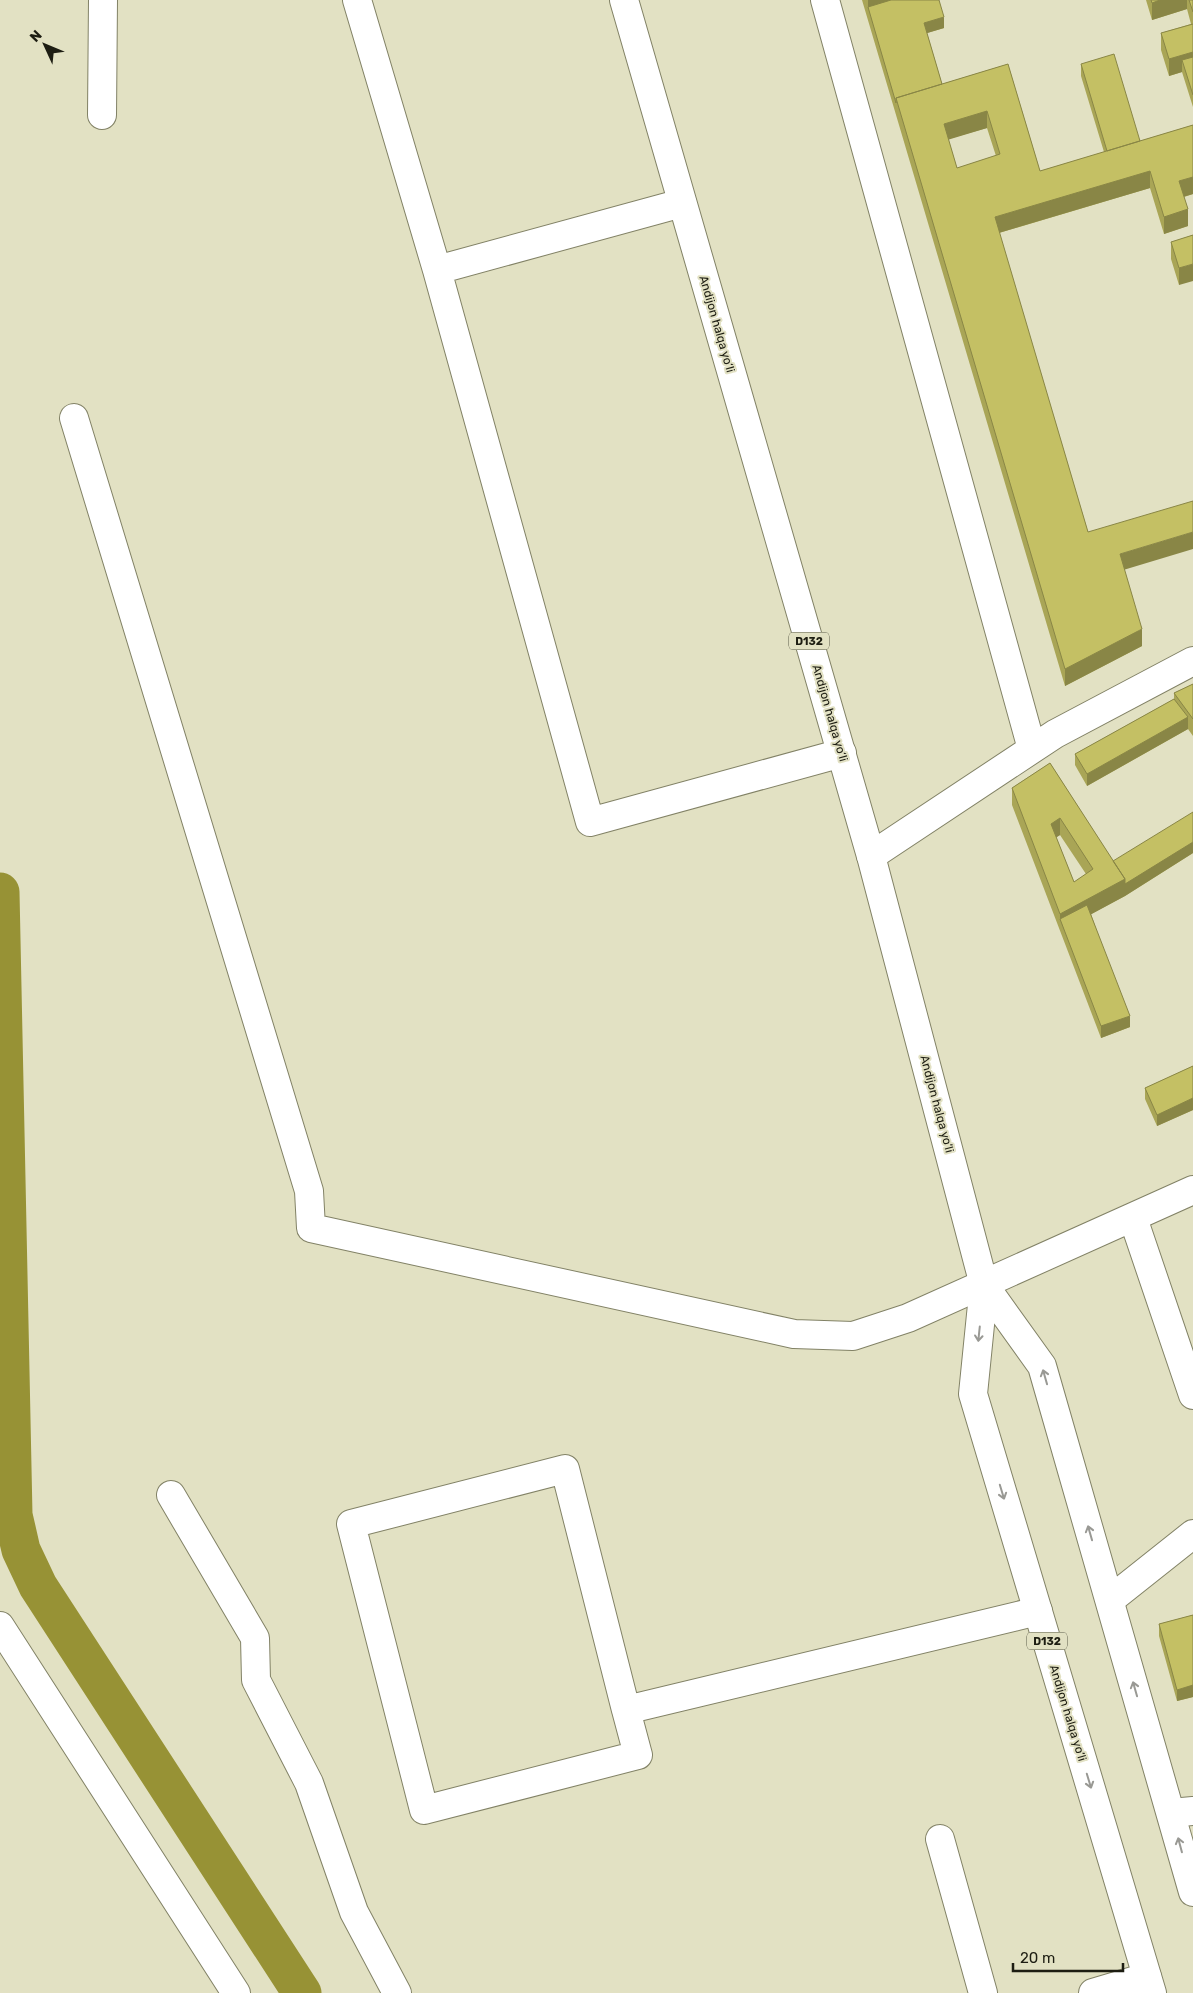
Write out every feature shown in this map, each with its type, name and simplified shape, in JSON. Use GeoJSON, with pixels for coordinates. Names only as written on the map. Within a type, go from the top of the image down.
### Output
{"type":"FeatureCollection","features":[{"type":"Feature","properties":{"kind":"main road"},"geometry":{"type":"LineString","coordinates":[[102,115],[103,0]]}},
{"type":"Feature","properties":{"kind":"main road"},"geometry":{"type":"LineString","coordinates":[[357,0],[437,270],[590,822],[842,753]]}},
{"type":"Feature","properties":{"kind":"main road","name":"Andijon halqa yo‘li"},"geometry":{"type":"LineString","coordinates":[[624,0],[871,856],[984,1285],[973,1394],[1150,1985]]}},
{"type":"Feature","properties":{"kind":"main road"},"geometry":{"type":"LineString","coordinates":[[825,0],[1032,749]]}},
{"type":"Feature","properties":{"kind":"main road"},"geometry":{"type":"LineString","coordinates":[[437,270],[682,203]]}},
{"type":"Feature","properties":{"kind":"main road"},"geometry":{"type":"LineString","coordinates":[[74,418],[309,1191],[310,1228],[794,1334],[853,1336],[908,1318],[1193,1190]]}},
{"type":"Feature","properties":{"kind":"main road"},"geometry":{"type":"LineString","coordinates":[[871,856],[1055,734],[1193,661]]}},
{"type":"Feature","properties":{"kind":"main road"},"geometry":{"type":"LineString","coordinates":[[1132,1218],[1193,1395]]}},
{"type":"Feature","properties":{"kind":"main road","name":"Andijon halqa yo‘li"},"geometry":{"type":"LineString","coordinates":[[984,1285],[1042,1366],[1110,1600],[1182,1812],[1193,1892]]}},
{"type":"Feature","properties":{"kind":"main road"},"geometry":{"type":"LineString","coordinates":[[565,1469],[626,1710],[638,1755],[424,1810],[351,1524],[565,1469]]}},
{"type":"Feature","properties":{"kind":"main road"},"geometry":{"type":"LineString","coordinates":[[171,1494],[255,1638],[256,1680],[309,1783],[354,1912],[397,1993]]}},
{"type":"Feature","properties":{"kind":"main road"},"geometry":{"type":"LineString","coordinates":[[1110,1600],[1193,1534]]}},
{"type":"Feature","properties":{"kind":"main road"},"geometry":{"type":"LineString","coordinates":[[626,1710],[1038,1611]]}},
{"type":"Feature","properties":{"kind":"main road"},"geometry":{"type":"LineString","coordinates":[[0,1626],[236,1993]]}},
{"type":"Feature","properties":{"kind":"main road"},"geometry":{"type":"LineString","coordinates":[[940,1839],[983,1993]]}},
{"type":"Feature","properties":{"kind":"main road"},"geometry":{"type":"LineString","coordinates":[[1093,1993],[1150,1985]]}},
{"type":"Feature","properties":{"kind":"building"},"geometry":{"type":"Polygon","coordinates":[[[891,0],[939,0],[944,17],[924,23],[942,84],[896,98],[896,103],[868,7],[891,0]]]}},
{"type":"Feature","properties":{"kind":"building"},"geometry":{"type":"Polygon","coordinates":[[[1189,0],[1193,0],[1193,12],[1189,0]]]}},
{"type":"Feature","properties":{"kind":"building"},"geometry":{"type":"Polygon","coordinates":[[[1193,24],[1193,52],[1169,59],[1161,33],[1193,24]]]}},
{"type":"Feature","properties":{"kind":"building"},"geometry":{"type":"Polygon","coordinates":[[[1114,54],[1140,141],[1107,151],[1081,64],[1114,54]]]}},
{"type":"Feature","properties":{"kind":"building"},"geometry":{"type":"Polygon","coordinates":[[[1193,57],[1193,95],[1182,60],[1193,57]]]}},
{"type":"Feature","properties":{"kind":"building"},"geometry":{"type":"Polygon","coordinates":[[[1008,64],[1040,171],[1193,125],[1193,177],[1179,181],[1188,209],[1164,217],[1150,171],[995,217],[1088,532],[1193,501],[1193,532],[1120,554],[1142,629],[1065,669],[896,98],[1008,64]],[[987,111],[944,124],[957,168],[1000,154],[987,111]]]}},
{"type":"Feature","properties":{"kind":"building"},"geometry":{"type":"Polygon","coordinates":[[[1193,235],[1193,264],[1179,268],[1171,242],[1193,235]]]}},
{"type":"Feature","properties":{"kind":"building"},"geometry":{"type":"Polygon","coordinates":[[[1193,684],[1193,719],[1174,693],[1193,684]]]}},
{"type":"Feature","properties":{"kind":"building"},"geometry":{"type":"Polygon","coordinates":[[[1174,699],[1188,717],[1087,774],[1075,754],[1174,699]]]}},
{"type":"Feature","properties":{"kind":"building"},"geometry":{"type":"Polygon","coordinates":[[[1050,763],[1125,879],[1060,914],[1012,788],[1050,763]],[[1060,818],[1051,824],[1074,882],[1093,869],[1060,818]]]}},
{"type":"Feature","properties":{"kind":"building"},"geometry":{"type":"Polygon","coordinates":[[[1193,812],[1193,842],[1125,884],[1125,879],[1113,861],[1193,812]]]}},
{"type":"Feature","properties":{"kind":"building"},"geometry":{"type":"Polygon","coordinates":[[[1087,905],[1130,1016],[1101,1026],[1060,919],[1087,905]]]}},
{"type":"Feature","properties":{"kind":"building"},"geometry":{"type":"Polygon","coordinates":[[[1193,1066],[1193,1098],[1157,1115],[1145,1088],[1193,1066]]]}},
{"type":"Feature","properties":{"kind":"building"},"geometry":{"type":"Polygon","coordinates":[[[1193,1615],[1193,1685],[1177,1690],[1159,1624],[1193,1615]]]}},
{"type":"Feature","properties":{"kind":"waterway"},"geometry":{"type":"LineString","coordinates":[[0,892],[13,1515],[21,1550],[38,1586],[302,1993]]}}]}
